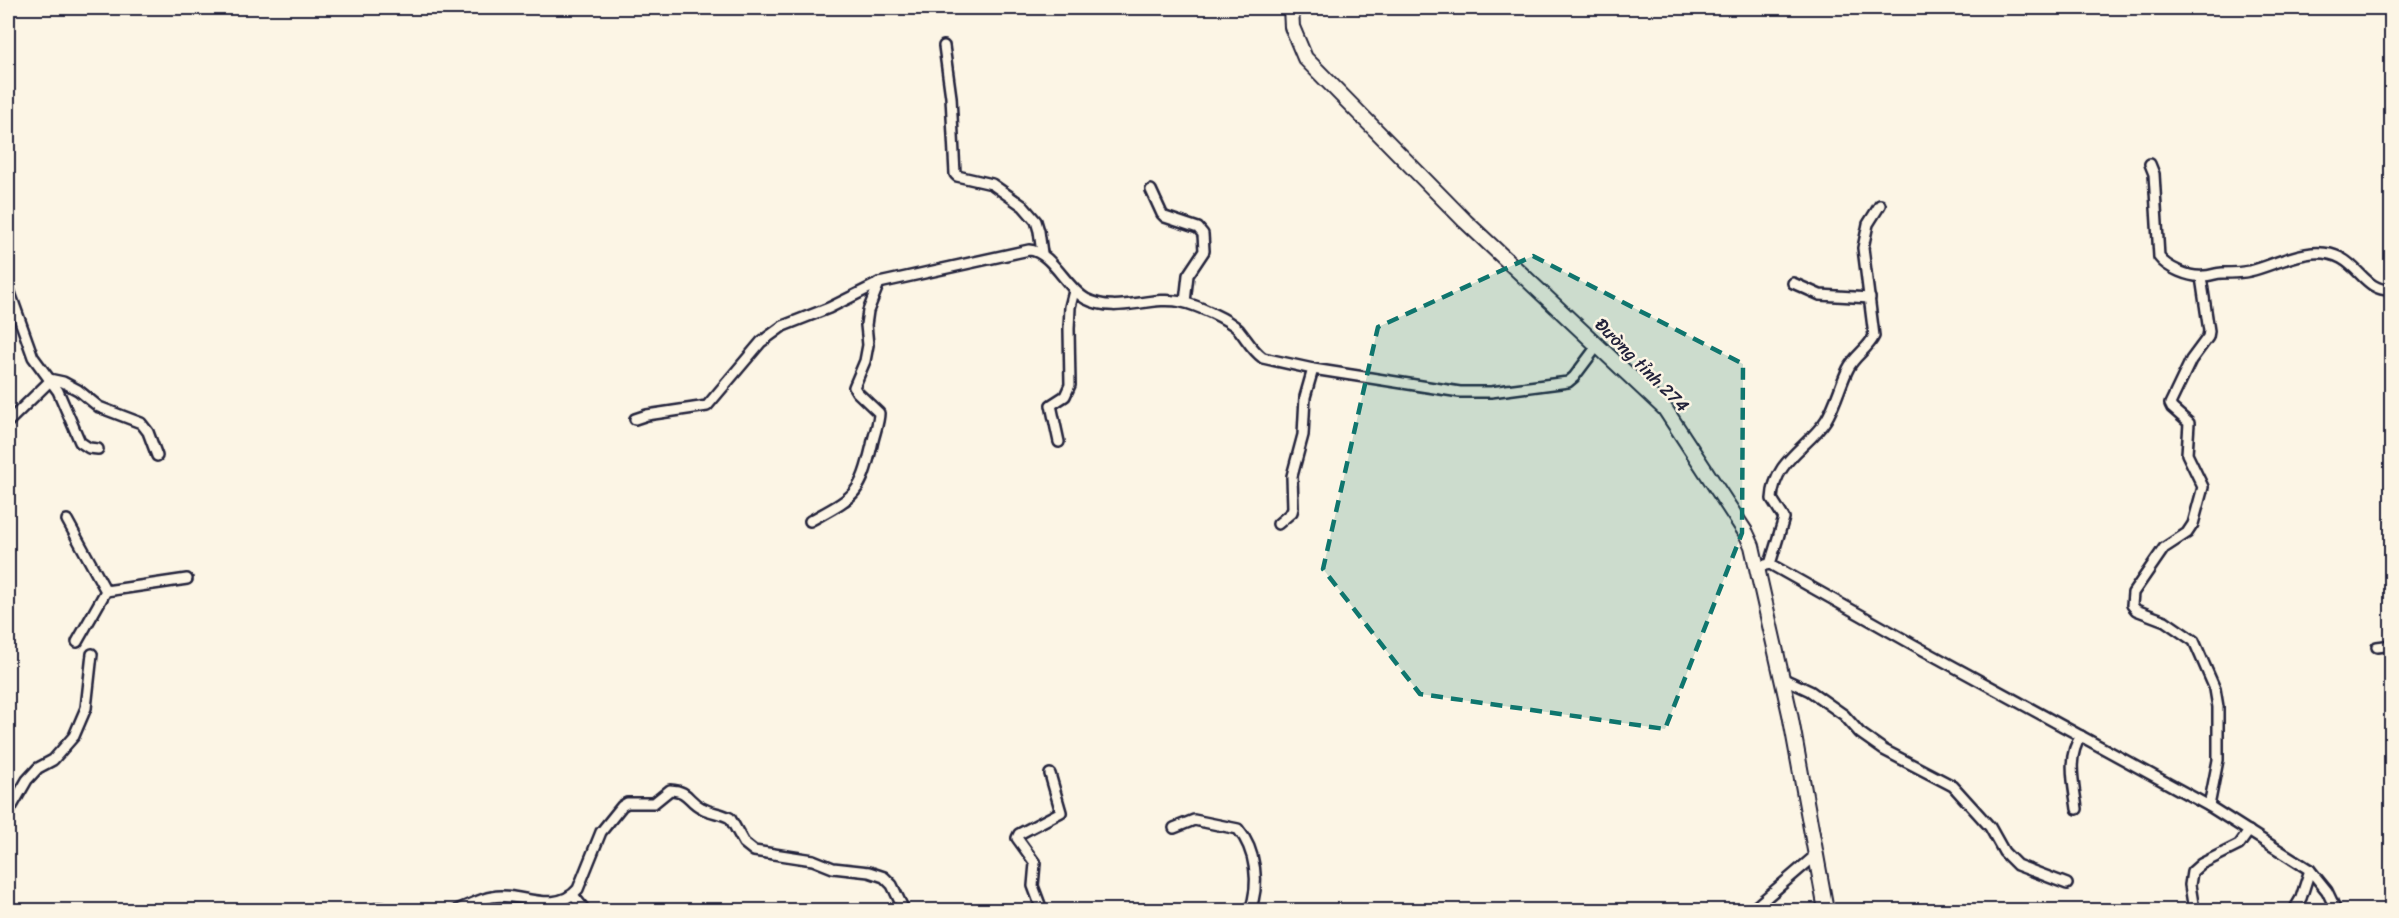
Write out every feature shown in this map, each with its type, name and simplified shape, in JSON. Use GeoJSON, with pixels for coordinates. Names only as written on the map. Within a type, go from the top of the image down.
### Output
{"type":"FeatureCollection","features":[{"type":"Feature","properties":{"kind":"main road","name":"Đường tỉnh 274"},"geometry":{"type":"LineString","coordinates":[[1291,8],[1292,27],[1305,58],[1465,221],[1598,345],[1672,418],[1746,533],[1763,566],[1782,678],[1827,910]]}},
{"type":"Feature","properties":{"kind":"street"},"geometry":{"type":"LineString","coordinates":[[944,46],[951,97],[955,174],[957,177],[993,184],[1023,206],[1036,221],[1040,231],[1042,253],[1074,291],[1087,300],[1102,305],[1121,306],[1171,300],[1185,302],[1233,324],[1256,353],[1263,358],[1313,369],[1446,391],[1491,392],[1568,382],[1598,345]]}},
{"type":"Feature","properties":{"kind":"street"},"geometry":{"type":"LineString","coordinates":[[2150,164],[2154,174],[2158,257],[2164,265],[2201,277],[2247,272],[2309,253],[2322,253],[2341,256],[2372,286],[2381,290],[2391,290]]}},
{"type":"Feature","properties":{"kind":"street"},"geometry":{"type":"LineString","coordinates":[[1151,190],[1162,214],[1198,228],[1203,234],[1204,251],[1188,275],[1185,302]]}},
{"type":"Feature","properties":{"kind":"street"},"geometry":{"type":"LineString","coordinates":[[1880,205],[1868,224],[1863,248],[1874,329],[1870,343],[1848,368],[1826,420],[1786,462],[1773,493],[1774,504],[1784,518],[1763,566],[2209,806],[2310,870],[2327,891],[2336,910]]}},
{"type":"Feature","properties":{"kind":"street"},"geometry":{"type":"LineString","coordinates":[[635,419],[706,406],[754,350],[773,332],[879,283],[1029,250],[1042,253]]}},
{"type":"Feature","properties":{"kind":"street"},"geometry":{"type":"LineString","coordinates":[[2201,277],[2208,337],[2191,360],[2170,404],[2189,423],[2187,454],[2201,481],[2202,492],[2191,530],[2164,548],[2131,599],[2136,610],[2165,621],[2194,640],[2215,689],[2218,707],[2218,760],[2209,806]]}},
{"type":"Feature","properties":{"kind":"street"},"geometry":{"type":"LineString","coordinates":[[810,521],[846,502],[861,484],[867,468],[879,413],[854,387],[868,345],[866,325],[868,311],[879,283]]}},
{"type":"Feature","properties":{"kind":"street"},"geometry":{"type":"LineString","coordinates":[[1793,283],[1820,295],[1870,298]]}},
{"type":"Feature","properties":{"kind":"street"},"geometry":{"type":"LineString","coordinates":[[8,286],[33,357],[60,396],[80,442],[89,448],[98,449]]}},
{"type":"Feature","properties":{"kind":"street"},"geometry":{"type":"LineString","coordinates":[[1059,442],[1051,405],[1065,396],[1070,385],[1069,329],[1070,307],[1074,291]]}},
{"type":"Feature","properties":{"kind":"street"},"geometry":{"type":"LineString","coordinates":[[1278,524],[1292,512],[1293,508],[1292,476],[1303,435],[1306,389],[1313,369]]}},
{"type":"Feature","properties":{"kind":"street"},"geometry":{"type":"LineString","coordinates":[[8,422],[49,380]]}},
{"type":"Feature","properties":{"kind":"street"},"geometry":{"type":"LineString","coordinates":[[49,380],[63,382],[78,390],[99,407],[141,423],[148,432],[157,456]]}},
{"type":"Feature","properties":{"kind":"street"},"geometry":{"type":"LineString","coordinates":[[67,520],[106,591]]}},
{"type":"Feature","properties":{"kind":"street"},"geometry":{"type":"LineString","coordinates":[[106,591],[188,579]]}},
{"type":"Feature","properties":{"kind":"street"},"geometry":{"type":"LineString","coordinates":[[77,642],[106,591]]}},
{"type":"Feature","properties":{"kind":"street"},"geometry":{"type":"LineString","coordinates":[[2377,647],[2391,645]]}},
{"type":"Feature","properties":{"kind":"street"},"geometry":{"type":"LineString","coordinates":[[8,813],[27,780],[39,768],[53,760],[74,736],[86,708],[92,654]]}},
{"type":"Feature","properties":{"kind":"street"},"geometry":{"type":"LineString","coordinates":[[1782,678],[1810,691],[1844,715],[1860,733],[1884,750],[1953,786],[1990,827],[2004,852],[2017,865],[2067,884]]}},
{"type":"Feature","properties":{"kind":"street"},"geometry":{"type":"LineString","coordinates":[[2078,809],[2071,756],[2074,745],[2081,736]]}},
{"type":"Feature","properties":{"kind":"street"},"geometry":{"type":"LineString","coordinates":[[1042,910],[1033,886],[1035,863],[1017,838],[1019,834],[1061,812],[1050,774]]}},
{"type":"Feature","properties":{"kind":"street"},"geometry":{"type":"LineString","coordinates":[[457,910],[493,896],[544,902],[573,895],[578,889],[601,832],[622,806],[627,803],[649,805],[670,790],[687,794],[699,806],[730,818],[744,843],[754,851],[813,860],[833,868],[869,872],[884,877],[892,885],[904,910]]}},
{"type":"Feature","properties":{"kind":"street"},"geometry":{"type":"LineString","coordinates":[[1174,828],[1194,820],[1238,829],[1255,865],[1254,897],[1250,910]]}},
{"type":"Feature","properties":{"kind":"street"},"geometry":{"type":"LineString","coordinates":[[2194,910],[2190,885],[2192,872],[2201,864],[2239,845],[2249,831]]}},
{"type":"Feature","properties":{"kind":"street"},"geometry":{"type":"LineString","coordinates":[[1752,910],[1816,855]]}},
{"type":"Feature","properties":{"kind":"street"},"geometry":{"type":"LineString","coordinates":[[2294,910],[2301,898],[2310,870]]}},
{"type":"Feature","properties":{"kind":"street"},"geometry":{"type":"LineString","coordinates":[[573,895],[585,910]]}},
{"type":"Feature","properties":{"kind":"street"},"geometry":{"type":"LineString","coordinates":[[375,910],[378,908],[394,910]]}},
{"type":"Feature","properties":{"kind":"highlighted area"},"geometry":{"type":"Polygon","coordinates":[[[1533,256],[1743,364],[1742,533],[1665,729],[1420,694],[1323,569],[1378,327],[1533,256]]]}}]}
